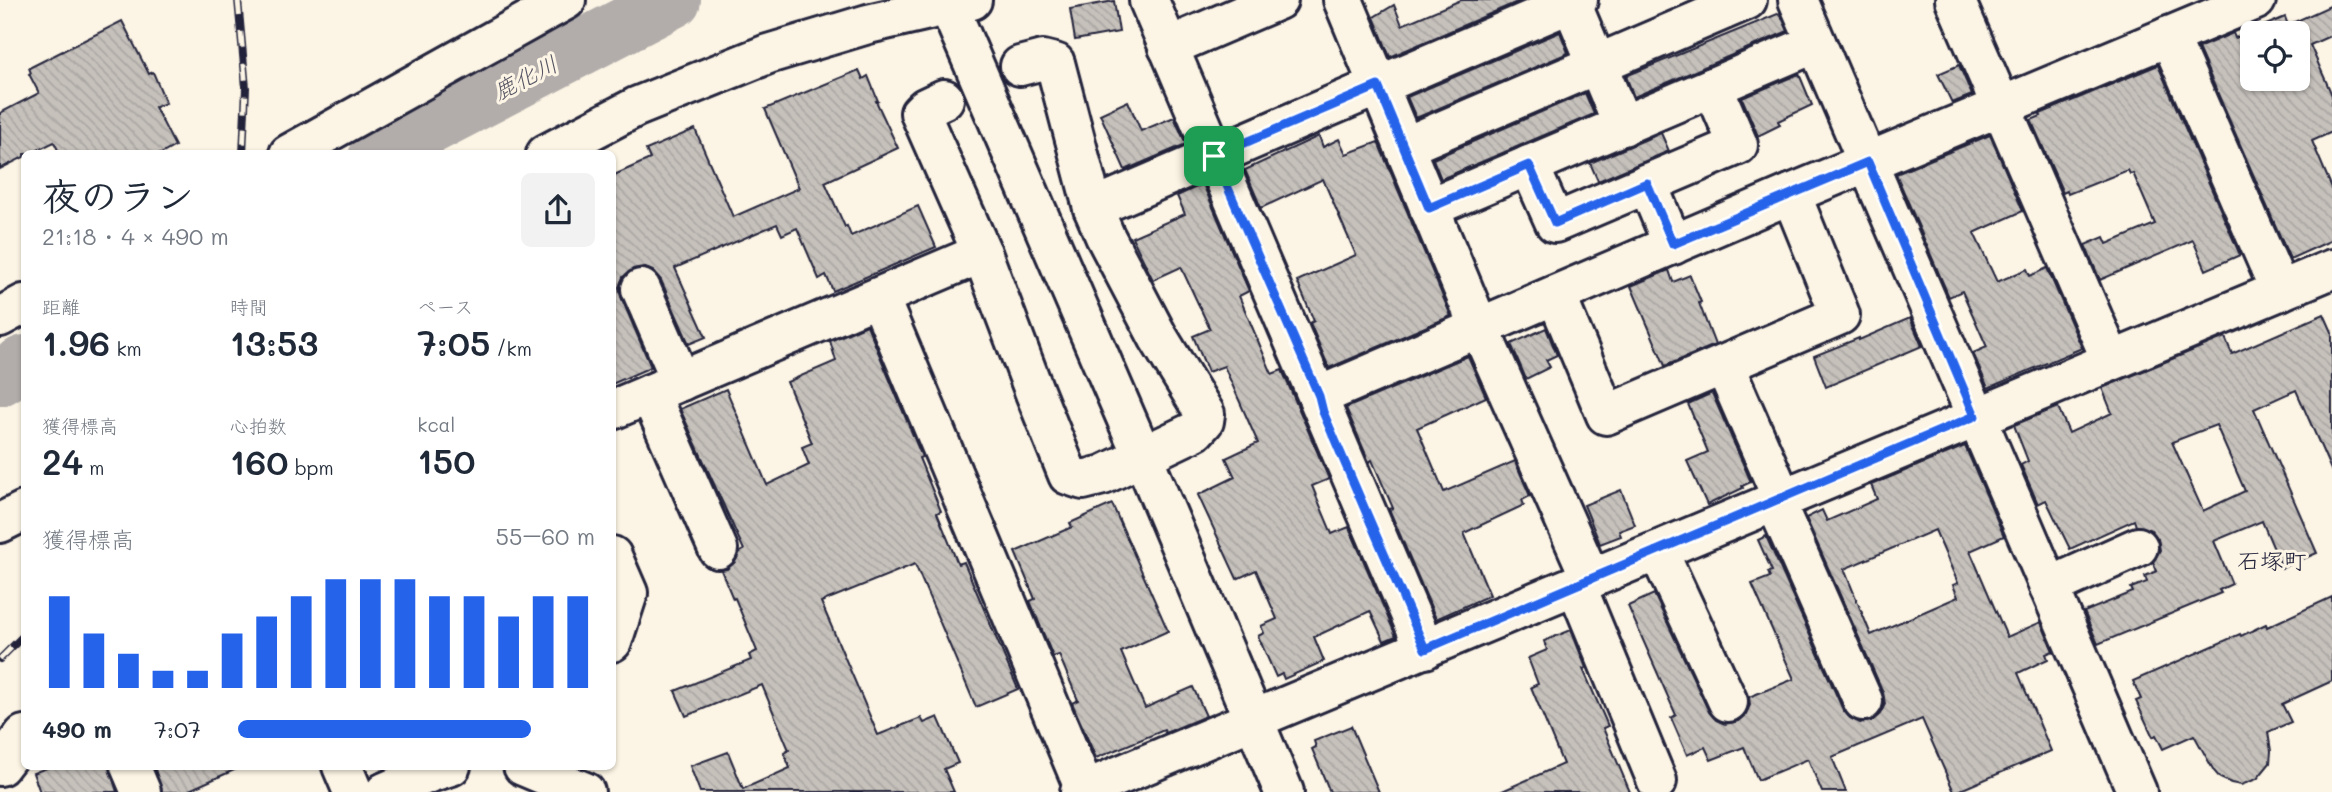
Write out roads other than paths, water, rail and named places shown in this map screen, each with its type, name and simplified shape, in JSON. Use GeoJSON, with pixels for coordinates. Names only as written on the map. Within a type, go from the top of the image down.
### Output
{"type":"FeatureCollection","features":[{"type":"Feature","properties":{"kind":"street"},"geometry":{"type":"LineString","coordinates":[[465,54],[508,0]]}},
{"type":"Feature","properties":{"kind":"street"},"geometry":{"type":"LineString","coordinates":[[296,150],[566,0]]}},
{"type":"Feature","properties":{"kind":"street"},"geometry":{"type":"LineString","coordinates":[[1168,47],[1278,0]]}},
{"type":"Feature","properties":{"kind":"street"},"geometry":{"type":"LineString","coordinates":[[1404,147],[1747,0]]}},
{"type":"Feature","properties":{"kind":"street"},"geometry":{"type":"LineString","coordinates":[[1798,0],[2137,792]]}},
{"type":"Feature","properties":{"kind":"street"},"geometry":{"type":"LineString","coordinates":[[1955,0],[2111,360]]}},
{"type":"Feature","properties":{"kind":"street"},"geometry":{"type":"LineString","coordinates":[[1319,396],[1791,194],[2256,0]]}},
{"type":"Feature","properties":{"kind":"street"},"geometry":{"type":"LineString","coordinates":[[1149,1],[1425,649]]}},
{"type":"Feature","properties":{"kind":"street"},"geometry":{"type":"LineString","coordinates":[[1093,208],[1573,1],[1623,126]]}},
{"type":"Feature","properties":{"kind":"street"},"geometry":{"type":"LineString","coordinates":[[554,150],[636,107],[768,54],[868,24],[955,2],[1284,792]]}},
{"type":"Feature","properties":{"kind":"street"},"geometry":{"type":"LineString","coordinates":[[1357,4],[1378,86],[1584,582],[1657,780]]}},
{"type":"Feature","properties":{"kind":"street"},"geometry":{"type":"LineString","coordinates":[[2169,36],[2280,291]]}},
{"type":"Feature","properties":{"kind":"street"},"geometry":{"type":"LineString","coordinates":[[1429,208],[1816,43]]}},
{"type":"Feature","properties":{"kind":"street"},"geometry":{"type":"LineString","coordinates":[[944,99],[920,113],[982,253],[1068,475],[1083,480],[1102,475],[1195,431],[1205,414],[1158,337],[1093,208],[1055,63],[1044,60],[1020,66]]}},
{"type":"Feature","properties":{"kind":"street"},"geometry":{"type":"LineString","coordinates":[[1529,165],[1555,223],[1738,145],[1713,87]]}},
{"type":"Feature","properties":{"kind":"street"},"geometry":{"type":"LineString","coordinates":[[1647,183],[1673,244]]}},
{"type":"Feature","properties":{"kind":"street"},"geometry":{"type":"LineString","coordinates":[[1556,295],[1606,415],[1724,365],[1840,315],[1791,194]]}},
{"type":"Feature","properties":{"kind":"street"},"geometry":{"type":"LineString","coordinates":[[616,408],[982,253]]}},
{"type":"Feature","properties":{"kind":"street"},"geometry":{"type":"LineString","coordinates":[[879,297],[1082,791],[2332,269]]}},
{"type":"Feature","properties":{"kind":"street"},"geometry":{"type":"LineString","coordinates":[[641,289],[666,387],[718,549]]}},
{"type":"Feature","properties":{"kind":"street"},"geometry":{"type":"LineString","coordinates":[[0,317],[21,306]]}},
{"type":"Feature","properties":{"kind":"street"},"geometry":{"type":"LineString","coordinates":[[1724,365],[1863,701]]}},
{"type":"Feature","properties":{"kind":"street"},"geometry":{"type":"LineString","coordinates":[[0,523],[21,512]]}},
{"type":"Feature","properties":{"kind":"street"},"geometry":{"type":"LineString","coordinates":[[2049,587],[2138,547]]}},
{"type":"Feature","properties":{"kind":"street"},"geometry":{"type":"LineString","coordinates":[[1658,551],[1728,702]]}},
{"type":"Feature","properties":{"kind":"street"},"geometry":{"type":"LineString","coordinates":[[616,565],[628,593],[616,630]]}},
{"type":"Feature","properties":{"kind":"street"},"geometry":{"type":"LineString","coordinates":[[0,766],[21,739]]}},
{"type":"Feature","properties":{"kind":"street"},"geometry":{"type":"LineString","coordinates":[[132,770],[141,792]]}},
{"type":"Feature","properties":{"kind":"street"},"geometry":{"type":"LineString","coordinates":[[344,770],[353,792]]}},
{"type":"Feature","properties":{"kind":"street"},"geometry":{"type":"LineString","coordinates":[[385,792],[438,770]]}},
{"type":"Feature","properties":{"kind":"waterway","name":"鹿化川"},"geometry":{"type":"LineString","coordinates":[[385,150],[673,0]]}},
{"type":"Feature","properties":{"kind":"waterway","name":"鹿化川"},"geometry":{"type":"LineString","coordinates":[[0,378],[21,365]]}},
{"type":"Feature","properties":{"kind":"railway"},"geometry":{"type":"LineString","coordinates":[[238,0],[246,88],[243,150]]}},
{"type":"Feature","properties":{"kind":"railway"},"geometry":{"type":"LineString","coordinates":[[0,659],[21,638]]}},
{"type":"Feature","properties":{"kind":"district","name":"石塚町"},"geometry":{"type":"Point","coordinates":[2272,560]}}]}
